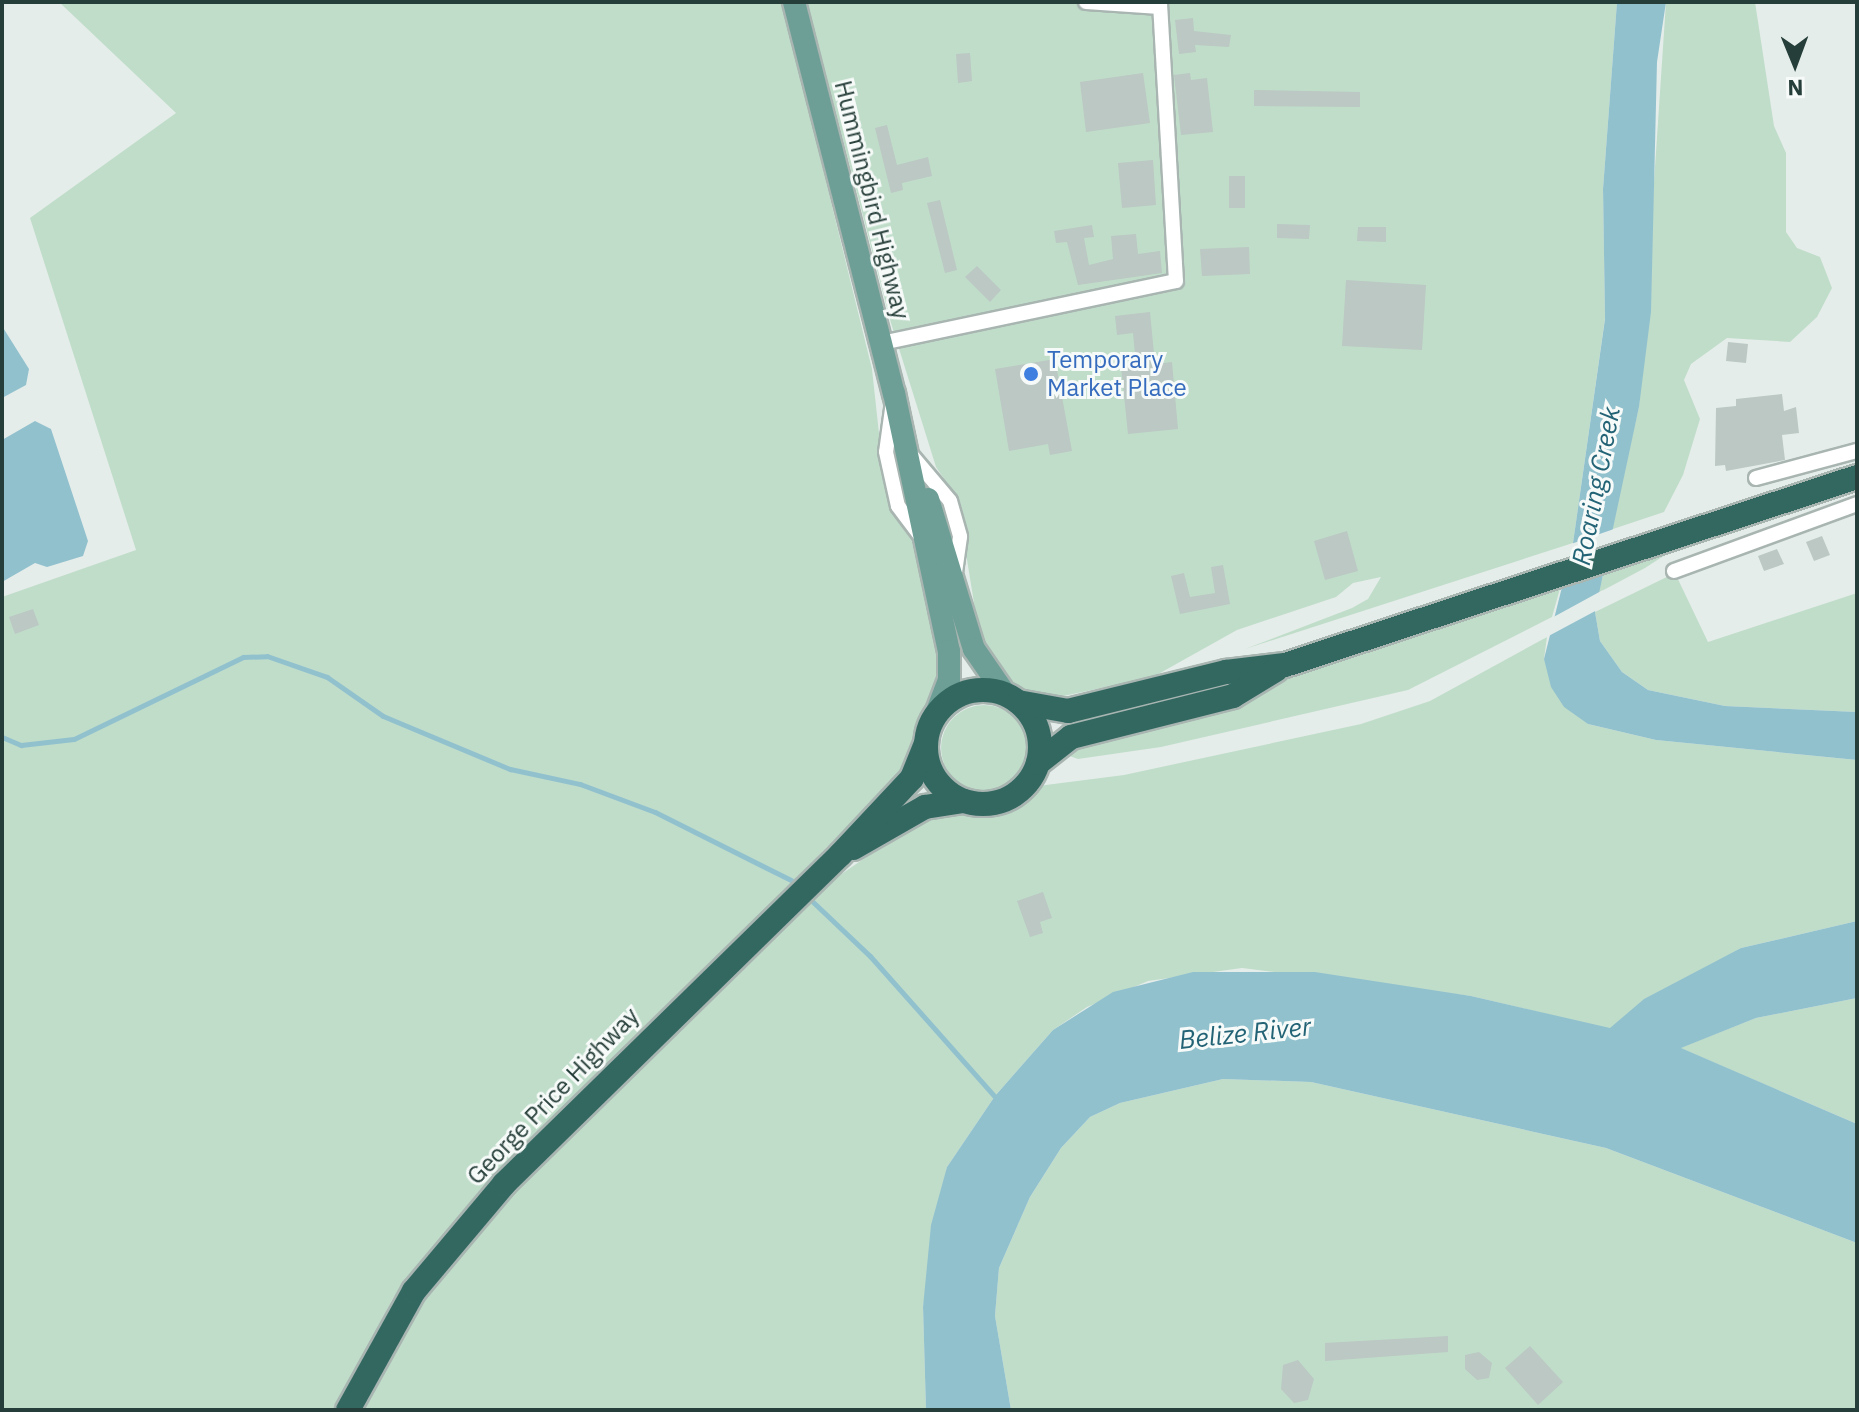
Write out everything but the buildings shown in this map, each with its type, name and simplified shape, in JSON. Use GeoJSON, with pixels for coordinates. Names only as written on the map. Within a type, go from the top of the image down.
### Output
{"type":"FeatureCollection","features":[{"type":"Feature","properties":{"kind":"highway"},"geometry":{"type":"LineString","coordinates":[[1285,665],[1233,696],[1071,737],[1038,763],[1023,787],[1006,798],[964,801],[936,779],[925,745],[936,714],[967,692],[1012,698],[1068,711],[1226,672],[1285,665],[1857,477]]}},
{"type":"Feature","properties":{"kind":"highway"},"geometry":{"type":"LineString","coordinates":[[1012,698],[1036,725],[1038,763]]}},
{"type":"Feature","properties":{"kind":"highway","name":"George Price Highway"},"geometry":{"type":"LineString","coordinates":[[348,1410],[414,1291],[504,1184],[840,855],[912,778],[925,745]]}},
{"type":"Feature","properties":{"kind":"highway","name":"George Price Highway"},"geometry":{"type":"LineString","coordinates":[[840,855],[925,807],[964,801]]}},
{"type":"Feature","properties":{"kind":"main road","name":"Hummingbird Highway"},"geometry":{"type":"LineString","coordinates":[[798,3],[896,402],[951,666],[936,714]]}},
{"type":"Feature","properties":{"kind":"main road","name":"Hummingbird Highway"},"geometry":{"type":"LineString","coordinates":[[896,402],[954,576],[974,649],[1012,698]]}},
{"type":"Feature","properties":{"kind":"street"},"geometry":{"type":"LineString","coordinates":[[882,343],[1176,281],[1160,5],[1086,2]]}},
{"type":"Feature","properties":{"kind":"street"},"geometry":{"type":"LineString","coordinates":[[1756,478],[1857,451]]}},
{"type":"Feature","properties":{"kind":"street"},"geometry":{"type":"LineString","coordinates":[[1674,571],[1857,504]]}},
{"type":"Feature","properties":{"kind":"green space"},"geometry":{"type":"Polygon","coordinates":[[[59,2],[782,2],[872,369],[881,452],[909,530],[939,653],[939,676],[906,768],[471,1202],[393,1298],[335,1410],[2,1410],[2,597],[136,550],[30,218],[176,113],[59,2]]]}},
{"type":"Feature","properties":{"kind":"green space"},"geometry":{"type":"Polygon","coordinates":[[[807,2],[1617,2],[1603,189],[1605,318],[1573,543],[1245,649],[1352,608],[1368,599],[1381,577],[1353,583],[1336,597],[1237,630],[1153,677],[1054,698],[1019,690],[980,640],[957,498],[936,467],[891,323],[807,2]]]}},
{"type":"Feature","properties":{"kind":"green space"},"geometry":{"type":"Polygon","coordinates":[[[1666,2],[1755,2],[1774,126],[1786,153],[1786,232],[1797,248],[1820,257],[1832,288],[1817,317],[1790,342],[1727,338],[1691,364],[1684,380],[1700,419],[1683,475],[1664,512],[1610,530],[1639,407],[1666,2]]]}},
{"type":"Feature","properties":{"kind":"green space"},"geometry":{"type":"Polygon","coordinates":[[[1676,548],[1645,568],[1598,593],[1604,572],[1676,548]]]}},
{"type":"Feature","properties":{"kind":"green space"},"geometry":{"type":"Polygon","coordinates":[[[1675,573],[1708,642],[1857,593],[1857,712],[1725,706],[1648,690],[1622,672],[1600,641],[1595,612],[1675,573]]]}},
{"type":"Feature","properties":{"kind":"green space"},"geometry":{"type":"Polygon","coordinates":[[[1561,585],[1552,617],[1408,690],[1161,747],[1078,759],[1064,754],[1249,700],[1305,669],[1561,585]]]}},
{"type":"Feature","properties":{"kind":"green space"},"geometry":{"type":"Polygon","coordinates":[[[1547,637],[1544,659],[1588,724],[1656,740],[1857,760],[1857,921],[1741,948],[1610,1029],[1471,996],[1242,968],[1148,981],[1087,1007],[1053,1030],[995,1096],[947,1167],[923,1307],[926,1410],[358,1410],[413,1312],[486,1219],[827,884],[910,827],[960,811],[1005,813],[1038,786],[1124,775],[1361,724],[1430,701],[1547,637]]]}},
{"type":"Feature","properties":{"kind":"green space"},"geometry":{"type":"Polygon","coordinates":[[[984,705],[1000,709],[1014,718],[1023,732],[1027,748],[1023,764],[1014,778],[1000,787],[984,791],[968,787],[954,778],[945,764],[941,748],[945,732],[954,718],[968,709],[984,705]]]}},
{"type":"Feature","properties":{"kind":"green space"},"geometry":{"type":"Polygon","coordinates":[[[1857,998],[1857,1124],[1680,1048],[1756,1018],[1857,998]]]}},
{"type":"Feature","properties":{"kind":"green space"},"geometry":{"type":"Polygon","coordinates":[[[1223,1079],[1311,1082],[1606,1148],[1857,1243],[1857,1410],[1011,1410],[995,1316],[999,1268],[1030,1197],[1061,1148],[1090,1117],[1120,1103],[1223,1079]]]}},
{"type":"Feature","properties":{"kind":"water","name":"Roaring Creek"},"geometry":{"type":"Polygon","coordinates":[[[1617,2],[1666,2],[1657,62],[1651,312],[1639,407],[1595,612],[1600,641],[1622,672],[1648,690],[1725,706],[1857,712],[1857,760],[1656,740],[1588,724],[1564,707],[1551,687],[1544,659],[1573,543],[1605,319],[1603,189],[1617,2]]]}},
{"type":"Feature","properties":{"kind":"water"},"geometry":{"type":"Polygon","coordinates":[[[2,326],[29,369],[26,385],[2,398],[2,326]]]}},
{"type":"Feature","properties":{"kind":"water"},"geometry":{"type":"Polygon","coordinates":[[[35,421],[51,429],[88,541],[83,556],[47,567],[35,563],[2,582],[2,440],[35,421]]]}},
{"type":"Feature","properties":{"kind":"water","name":"Belize River"},"geometry":{"type":"Polygon","coordinates":[[[1857,921],[1857,998],[1756,1018],[1681,1048],[1857,1124],[1857,1243],[1606,1148],[1311,1082],[1223,1079],[1120,1103],[1090,1117],[1061,1148],[1030,1197],[999,1268],[995,1316],[1011,1410],[926,1410],[923,1307],[931,1225],[947,1167],[995,1096],[1053,1030],[1113,992],[1193,972],[1315,972],[1471,996],[1610,1028],[1644,999],[1741,948],[1857,921]]]}},
{"type":"Feature","properties":{"kind":"pier"},"geometry":{"type":"Polygon","coordinates":[[[1614,529],[1609,571],[1556,587],[1568,545],[1614,529]]]}},
{"type":"Feature","properties":{"kind":"pier"},"geometry":{"type":"Polygon","coordinates":[[[1603,590],[1599,609],[1543,639],[1548,620],[1603,590]]]}},
{"type":"Feature","properties":{"kind":"waterway"},"geometry":{"type":"LineString","coordinates":[[2,737],[21,745],[74,739],[243,657],[267,656],[327,677],[383,716],[510,769],[580,784],[655,812],[791,880]]}},
{"type":"Feature","properties":{"kind":"waterway"},"geometry":{"type":"LineString","coordinates":[[813,902],[870,956],[998,1100]]}},
{"type":"Feature","properties":{"kind":"place","name":"Temporary Market Place"},"geometry":{"type":"Point","coordinates":[1031,374]}}]}
